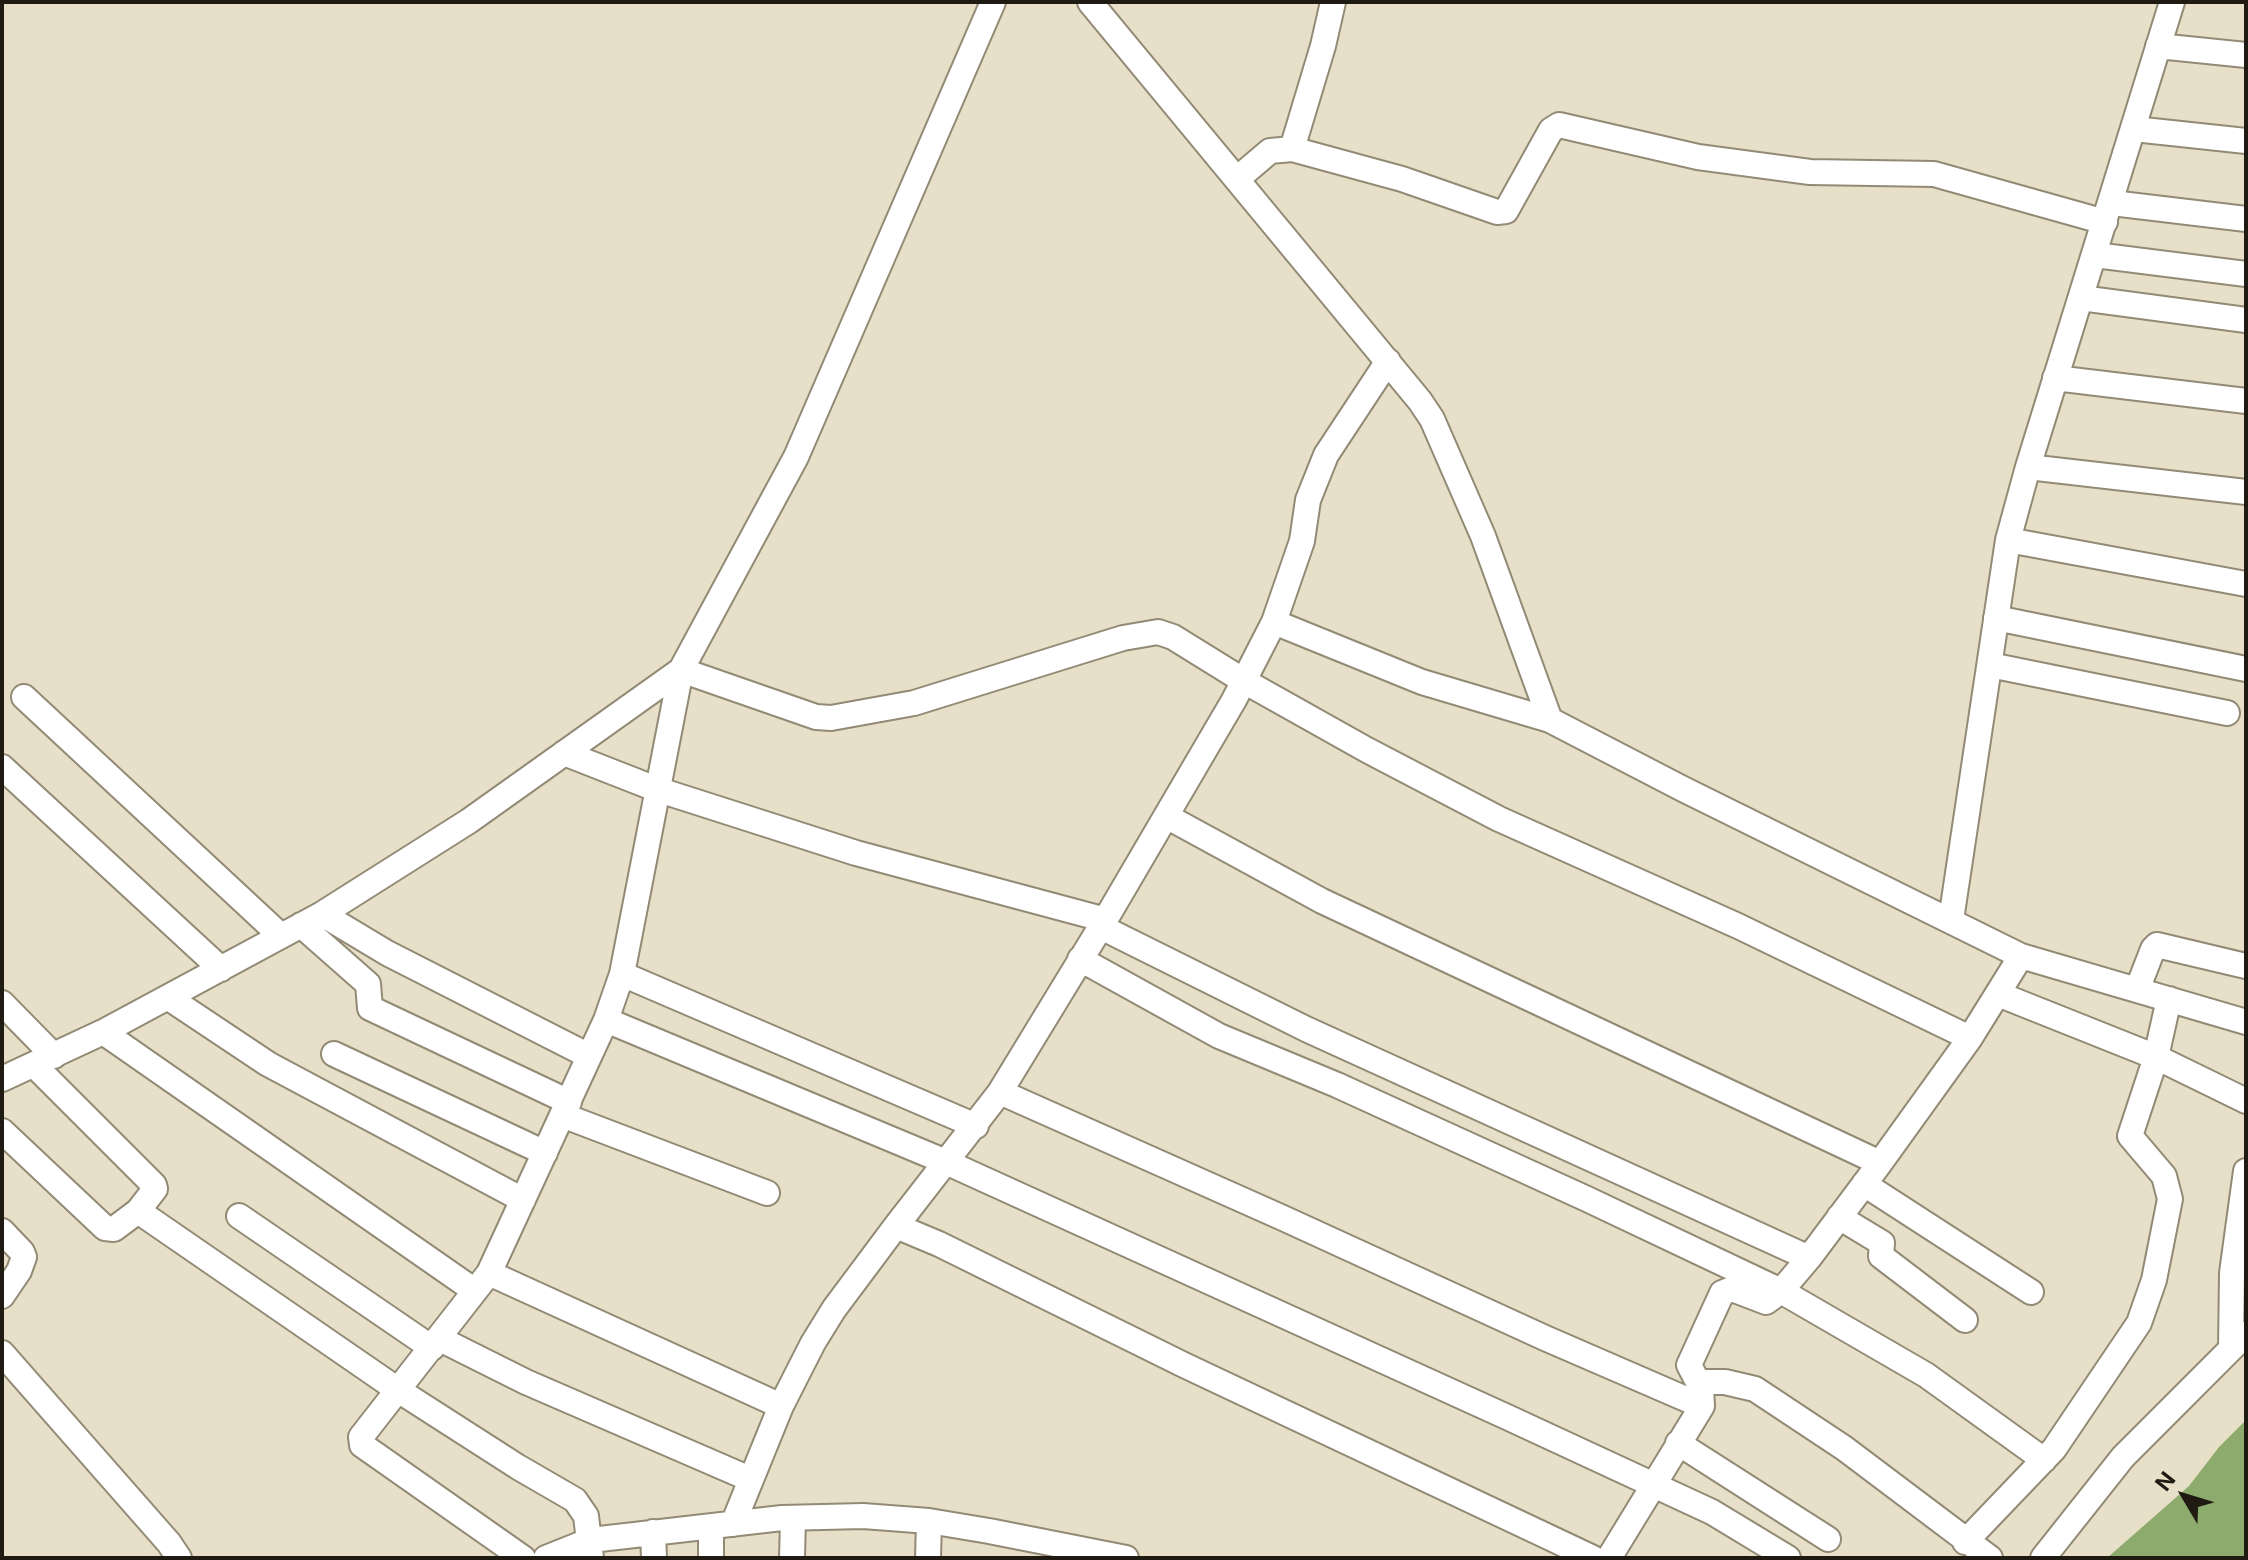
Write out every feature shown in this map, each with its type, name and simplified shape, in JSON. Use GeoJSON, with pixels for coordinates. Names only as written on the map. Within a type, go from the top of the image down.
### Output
{"type":"FeatureCollection","features":[{"type":"Feature","properties":{"kind":"street"},"geometry":{"type":"LineString","coordinates":[[523,1558],[362,1445],[363,1433],[482,1282],[606,1020],[622,974],[681,670],[796,457],[993,2]]}},
{"type":"Feature","properties":{"kind":"street"},"geometry":{"type":"LineString","coordinates":[[1090,2],[1388,361],[1432,419],[1483,536],[1550,720]]}},
{"type":"Feature","properties":{"kind":"street"},"geometry":{"type":"LineString","coordinates":[[1292,149],[1333,2]]}},
{"type":"Feature","properties":{"kind":"street"},"geometry":{"type":"LineString","coordinates":[[1951,920],[2008,540],[2172,2]]}},
{"type":"Feature","properties":{"kind":"street"},"geometry":{"type":"LineString","coordinates":[[2158,46],[2246,55]]}},
{"type":"Feature","properties":{"kind":"street"},"geometry":{"type":"LineString","coordinates":[[1237,179],[1270,151],[1292,149],[1415,183],[1497,212],[1506,211],[1551,130],[1559,125],[1698,157],[1810,172],[1934,174],[2108,212],[2246,219]]}},
{"type":"Feature","properties":{"kind":"street"},"geometry":{"type":"LineString","coordinates":[[2134,129],[2246,141]]}},
{"type":"Feature","properties":{"kind":"street"},"geometry":{"type":"LineString","coordinates":[[2095,255],[2246,274]]}},
{"type":"Feature","properties":{"kind":"street"},"geometry":{"type":"LineString","coordinates":[[2081,298],[2246,320]]}},
{"type":"Feature","properties":{"kind":"street"},"geometry":{"type":"LineString","coordinates":[[711,1558],[722,1525],[750,1479],[781,1406],[820,1332],[896,1226],[1000,1092],[1244,681],[1274,622],[1302,541],[1308,500],[1317,474],[1355,408],[1388,361]]}},
{"type":"Feature","properties":{"kind":"street"},"geometry":{"type":"LineString","coordinates":[[2055,378],[2246,401]]}},
{"type":"Feature","properties":{"kind":"street"},"geometry":{"type":"LineString","coordinates":[[2028,467],[2246,492]]}},
{"type":"Feature","properties":{"kind":"street"},"geometry":{"type":"LineString","coordinates":[[2008,540],[2246,584]]}},
{"type":"Feature","properties":{"kind":"street"},"geometry":{"type":"LineString","coordinates":[[1996,618],[2246,669]]}},
{"type":"Feature","properties":{"kind":"street"},"geometry":{"type":"LineString","coordinates":[[1274,622],[1422,682],[1550,720],[2021,956],[2246,1022]]}},
{"type":"Feature","properties":{"kind":"street"},"geometry":{"type":"LineString","coordinates":[[681,670],[816,717],[831,718],[914,703],[1123,638],[1158,632],[1173,637],[1367,750],[1499,819],[1738,926],[1970,1038]]}},
{"type":"Feature","properties":{"kind":"street"},"geometry":{"type":"LineString","coordinates":[[1990,665],[2227,713]]}},
{"type":"Feature","properties":{"kind":"street"},"geometry":{"type":"LineString","coordinates":[[2,1079],[103,1032],[301,925],[469,821],[681,670]]}},
{"type":"Feature","properties":{"kind":"street"},"geometry":{"type":"LineString","coordinates":[[24,697],[368,984],[370,1008],[565,1108],[767,1193]]}},
{"type":"Feature","properties":{"kind":"street"},"geometry":{"type":"LineString","coordinates":[[564,753],[656,789],[856,853],[1103,923],[1306,1029],[1809,1258]]}},
{"type":"Feature","properties":{"kind":"street"},"geometry":{"type":"LineString","coordinates":[[2,767],[221,969]]}},
{"type":"Feature","properties":{"kind":"street"},"geometry":{"type":"LineString","coordinates":[[1166,816],[1322,901],[1880,1163]]}},
{"type":"Feature","properties":{"kind":"street"},"geometry":{"type":"LineString","coordinates":[[301,925],[387,953],[589,1056]]}},
{"type":"Feature","properties":{"kind":"street"},"geometry":{"type":"LineString","coordinates":[[2137,990],[2157,945],[2246,966]]}},
{"type":"Feature","properties":{"kind":"street"},"geometry":{"type":"LineString","coordinates":[[1700,1394],[1689,1365],[1722,1293],[1732,1289],[1766,1302],[1781,1291],[1880,1163],[1970,1038],[2021,956]]}},
{"type":"Feature","properties":{"kind":"street"},"geometry":{"type":"LineString","coordinates":[[1080,959],[1219,1036],[1337,1085],[1560,1186],[1781,1291],[1926,1375],[2044,1460]]}},
{"type":"Feature","properties":{"kind":"street"},"geometry":{"type":"LineString","coordinates":[[622,974],[976,1126]]}},
{"type":"Feature","properties":{"kind":"street"},"geometry":{"type":"LineString","coordinates":[[1998,994],[2156,1057],[2246,1101]]}},
{"type":"Feature","properties":{"kind":"street"},"geometry":{"type":"LineString","coordinates":[[169,998],[268,1064],[523,1200]]}},
{"type":"Feature","properties":{"kind":"street"},"geometry":{"type":"LineString","coordinates":[[1965,1542],[2044,1460],[2078,1416],[2139,1323],[2154,1280],[2170,1199],[2164,1176],[2130,1136],[2156,1057],[2169,999]]}},
{"type":"Feature","properties":{"kind":"street"},"geometry":{"type":"LineString","coordinates":[[2,1003],[44,1060],[155,1189],[138,1211],[114,1229],[105,1228],[2,1131]]}},
{"type":"Feature","properties":{"kind":"street"},"geometry":{"type":"LineString","coordinates":[[606,1020],[946,1162],[1507,1417],[1712,1512],[1788,1558]]}},
{"type":"Feature","properties":{"kind":"street"},"geometry":{"type":"LineString","coordinates":[[103,1032],[482,1282],[781,1406]]}},
{"type":"Feature","properties":{"kind":"street"},"geometry":{"type":"LineString","coordinates":[[334,1054],[545,1153]]}},
{"type":"Feature","properties":{"kind":"street"},"geometry":{"type":"LineString","coordinates":[[1000,1092],[1545,1338],[1700,1394]]}},
{"type":"Feature","properties":{"kind":"street"},"geometry":{"type":"LineString","coordinates":[[2043,1558],[2123,1457],[2239,1342],[2232,1273],[2246,1171]]}},
{"type":"Feature","properties":{"kind":"street"},"geometry":{"type":"LineString","coordinates":[[1864,1184],[2031,1292]]}},
{"type":"Feature","properties":{"kind":"street"},"geometry":{"type":"LineString","coordinates":[[138,1211],[398,1390],[575,1500],[584,1510],[591,1549]]}},
{"type":"Feature","properties":{"kind":"street"},"geometry":{"type":"LineString","coordinates":[[239,1216],[436,1344],[750,1479]]}},
{"type":"Feature","properties":{"kind":"street"},"geometry":{"type":"LineString","coordinates":[[1839,1217],[1882,1243],[1881,1256],[1965,1320]]}},
{"type":"Feature","properties":{"kind":"street"},"geometry":{"type":"LineString","coordinates":[[896,1226],[1593,1558]]}},
{"type":"Feature","properties":{"kind":"street"},"geometry":{"type":"LineString","coordinates":[[2,1231],[24,1257],[19,1271],[2,1296]]}},
{"type":"Feature","properties":{"kind":"street"},"geometry":{"type":"LineString","coordinates":[[2,1353],[179,1558]]}},
{"type":"Feature","properties":{"kind":"street"},"geometry":{"type":"LineString","coordinates":[[1609,1558],[1678,1443],[1700,1394],[1725,1382],[1755,1389],[1844,1448],[1990,1558]]}},
{"type":"Feature","properties":{"kind":"street"},"geometry":{"type":"LineString","coordinates":[[1678,1443],[1828,1539]]}},
{"type":"Feature","properties":{"kind":"street"},"geometry":{"type":"LineString","coordinates":[[546,1558],[653,1532],[793,1518],[863,1516],[929,1521],[1019,1547],[1126,1558]]}},
{"type":"Feature","properties":{"kind":"street"},"geometry":{"type":"LineString","coordinates":[[792,1558],[793,1518]]}},
{"type":"Feature","properties":{"kind":"street"},"geometry":{"type":"LineString","coordinates":[[928,1558],[929,1521]]}},
{"type":"Feature","properties":{"kind":"street"},"geometry":{"type":"LineString","coordinates":[[653,1532],[654,1558]]}},
{"type":"Feature","properties":{"kind":"shaded area"},"geometry":{"type":"Polygon","coordinates":[[[2246,1420],[2246,1558],[2107,1558],[2189,1486],[2219,1447],[2246,1420]]]}}]}
